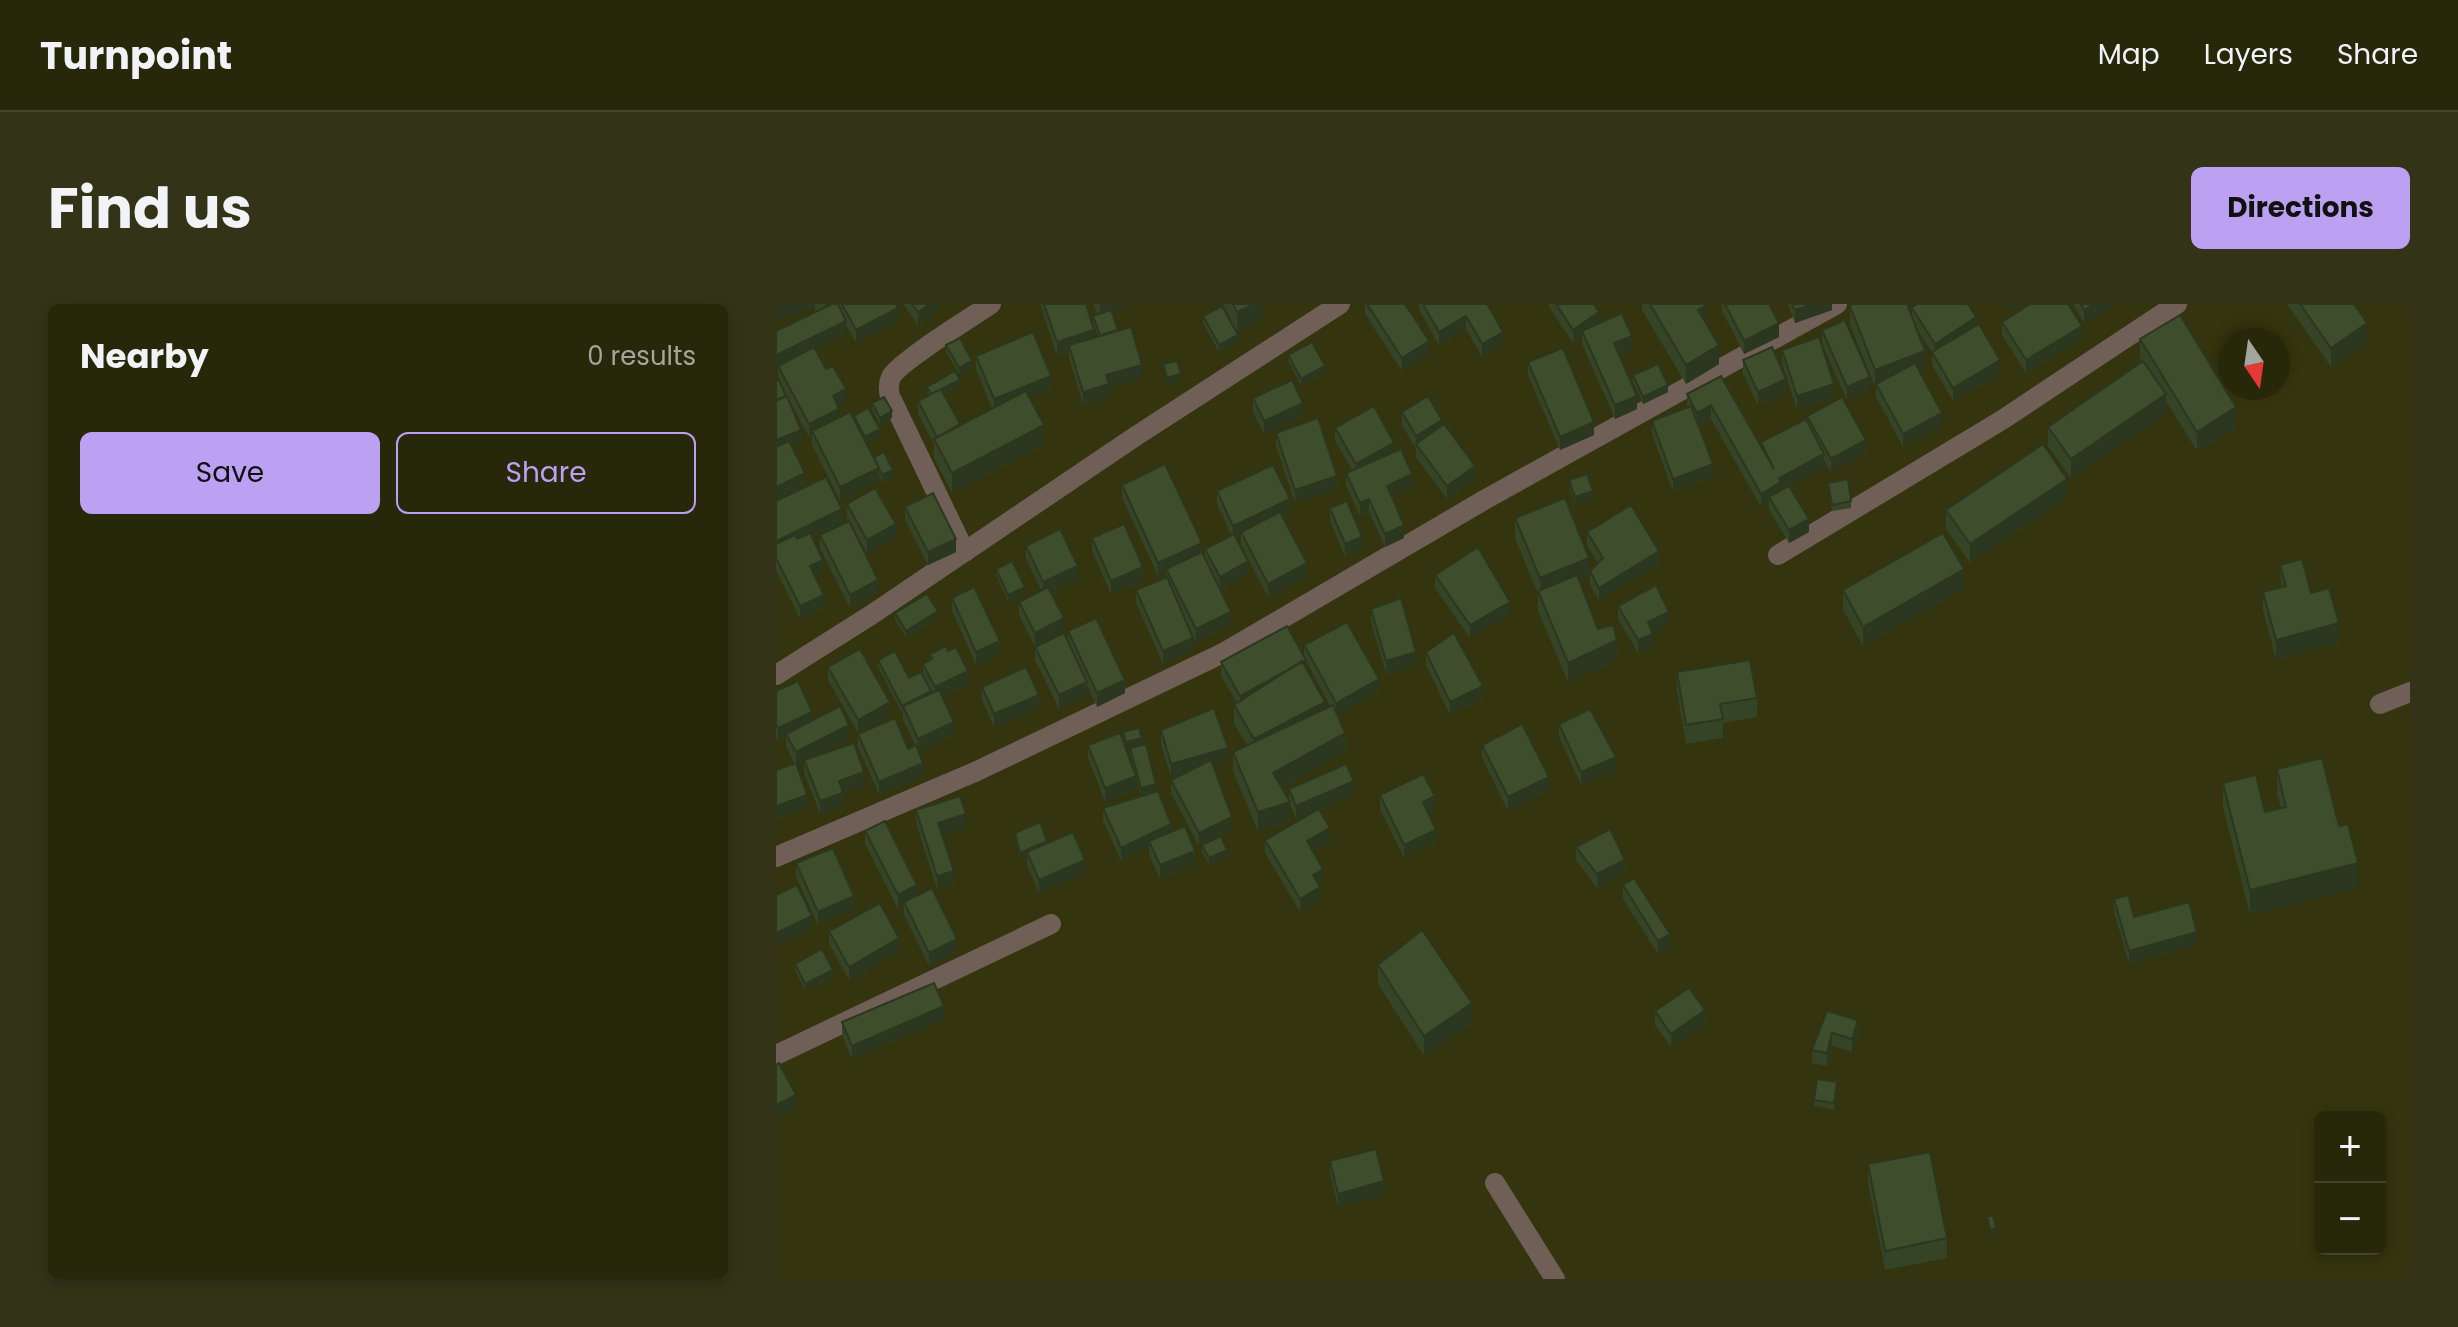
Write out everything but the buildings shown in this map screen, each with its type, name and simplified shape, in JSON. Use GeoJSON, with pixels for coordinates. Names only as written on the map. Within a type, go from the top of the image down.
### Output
{"type":"FeatureCollection","features":[{"type":"Feature","properties":{"kind":"street"},"geometry":{"type":"LineString","coordinates":[[965,552],[888,387],[890,379],[904,365],[991,304]]}},
{"type":"Feature","properties":{"kind":"street"},"geometry":{"type":"LineString","coordinates":[[776,675],[1340,304]]}},
{"type":"Feature","properties":{"kind":"street"},"geometry":{"type":"LineString","coordinates":[[776,857],[977,771],[1225,652],[1486,499],[1837,304]]}},
{"type":"Feature","properties":{"kind":"street"},"geometry":{"type":"LineString","coordinates":[[1778,555],[2002,420],[2177,304]]}},
{"type":"Feature","properties":{"kind":"street"},"geometry":{"type":"LineString","coordinates":[[2380,704],[2410,692]]}},
{"type":"Feature","properties":{"kind":"street"},"geometry":{"type":"LineString","coordinates":[[776,1055],[1051,924]]}},
{"type":"Feature","properties":{"kind":"street"},"geometry":{"type":"LineString","coordinates":[[1495,1183],[1555,1279]]}}]}
